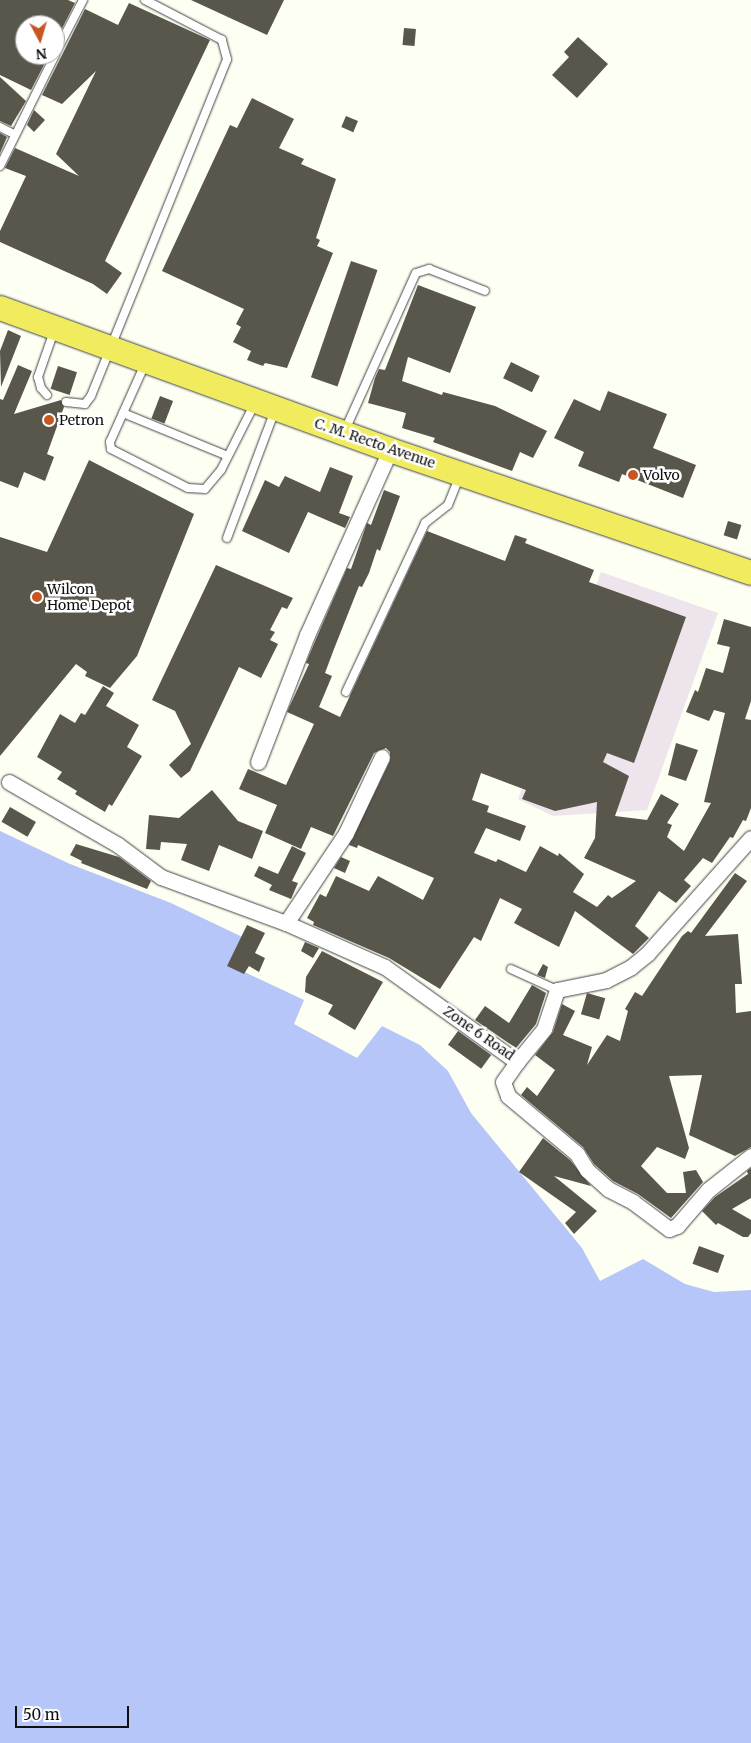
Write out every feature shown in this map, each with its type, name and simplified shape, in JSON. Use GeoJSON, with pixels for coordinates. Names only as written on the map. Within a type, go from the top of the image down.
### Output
{"type":"FeatureCollection","features":[{"type":"Feature","properties":{"kind":"highway","name":"C. M. Recto Avenue"},"geometry":{"type":"LineString","coordinates":[[0,308],[113,347],[390,450],[751,573]]}},
{"type":"Feature","properties":{"kind":"street"},"geometry":{"type":"LineString","coordinates":[[258,762],[307,635],[390,450]]}},
{"type":"Feature","properties":{"kind":"street"},"geometry":{"type":"LineString","coordinates":[[286,923],[346,833],[382,757]]}},
{"type":"Feature","properties":{"kind":"street","name":"Zone 6 Road"},"geometry":{"type":"LineString","coordinates":[[9,782],[118,845],[161,877],[286,923],[385,967],[516,1062],[544,1029],[558,990]]}},
{"type":"Feature","properties":{"kind":"street"},"geometry":{"type":"LineString","coordinates":[[558,990],[606,980],[631,967],[654,946],[751,838]]}},
{"type":"Feature","properties":{"kind":"street"},"geometry":{"type":"LineString","coordinates":[[516,1062],[503,1082],[508,1096],[577,1154],[587,1170],[608,1188],[633,1202],[669,1229],[677,1226],[708,1190],[751,1156]]}},
{"type":"Feature","properties":{"kind":"lane"},"geometry":{"type":"LineString","coordinates":[[65,35],[83,0]]}},
{"type":"Feature","properties":{"kind":"lane"},"geometry":{"type":"LineString","coordinates":[[66,402],[85,404],[113,347],[227,58],[222,40],[145,0]]}},
{"type":"Feature","properties":{"kind":"lane"},"geometry":{"type":"LineString","coordinates":[[0,166],[14,134],[50,65]]}},
{"type":"Feature","properties":{"kind":"lane"},"geometry":{"type":"LineString","coordinates":[[0,127],[14,134]]}},
{"type":"Feature","properties":{"kind":"lane"},"geometry":{"type":"LineString","coordinates":[[344,432],[416,273],[429,269],[484,291]]}},
{"type":"Feature","properties":{"kind":"lane"},"geometry":{"type":"LineString","coordinates":[[47,395],[41,388],[38,377],[55,327]]}},
{"type":"Feature","properties":{"kind":"lane"},"geometry":{"type":"LineString","coordinates":[[147,360],[110,442],[111,449],[188,488],[205,489],[266,404]]}},
{"type":"Feature","properties":{"kind":"lane"},"geometry":{"type":"LineString","coordinates":[[227,538],[266,404]]}},
{"type":"Feature","properties":{"kind":"lane"},"geometry":{"type":"LineString","coordinates":[[122,414],[228,456]]}},
{"type":"Feature","properties":{"kind":"lane"},"geometry":{"type":"LineString","coordinates":[[346,692],[425,523],[448,505],[462,473]]}},
{"type":"Feature","properties":{"kind":"lane"},"geometry":{"type":"LineString","coordinates":[[511,970],[558,990]]}},
{"type":"Feature","properties":{"kind":"shaded area"},"geometry":{"type":"Polygon","coordinates":[[[601,572],[718,613],[647,810],[553,816],[518,799],[601,572]]]}},
{"type":"Feature","properties":{"kind":"water"},"geometry":{"type":"Polygon","coordinates":[[[0,831],[70,864],[171,903],[253,942],[238,969],[304,1000],[294,1024],[357,1058],[382,1026],[420,1045],[448,1071],[471,1113],[582,1248],[600,1281],[643,1259],[685,1284],[714,1292],[751,1290],[751,1743],[0,1743],[0,831]]]}},
{"type":"Feature","properties":{"kind":"building"},"geometry":{"type":"Polygon","coordinates":[[[0,0],[68,0],[75,3],[65,22],[65,15],[15,15],[15,65],[44,65],[31,90],[0,75],[0,0]]]}},
{"type":"Feature","properties":{"kind":"building"},"geometry":{"type":"Polygon","coordinates":[[[191,0],[284,0],[267,35],[191,0]]]}},
{"type":"Feature","properties":{"kind":"building"},"geometry":{"type":"Polygon","coordinates":[[[129,3],[210,40],[105,261],[122,273],[107,294],[93,284],[0,242],[0,231],[26,176],[5,168],[15,148],[79,176],[56,154],[96,71],[62,104],[42,95],[57,65],[65,65],[65,49],[85,9],[118,25],[129,3]]]}},
{"type":"Feature","properties":{"kind":"building"},"geometry":{"type":"Polygon","coordinates":[[[404,28],[416,29],[414,46],[403,45],[404,28]]]}},
{"type":"Feature","properties":{"kind":"building"},"geometry":{"type":"Polygon","coordinates":[[[578,37],[608,64],[577,98],[552,75],[569,57],[564,52],[578,37]]]}},
{"type":"Feature","properties":{"kind":"building"},"geometry":{"type":"Polygon","coordinates":[[[0,77],[26,101],[11,126],[0,121],[0,77]]]}},
{"type":"Feature","properties":{"kind":"building"},"geometry":{"type":"Polygon","coordinates":[[[252,98],[294,119],[279,148],[304,159],[301,164],[336,179],[316,238],[320,240],[317,246],[333,253],[287,368],[265,363],[263,366],[247,360],[251,351],[233,342],[241,327],[236,324],[244,309],[162,271],[230,125],[237,128],[252,98]]]}},
{"type":"Feature","properties":{"kind":"building"},"geometry":{"type":"Polygon","coordinates":[[[34,110],[45,120],[34,132],[27,125],[34,110]]]}},
{"type":"Feature","properties":{"kind":"building"},"geometry":{"type":"Polygon","coordinates":[[[346,116],[358,121],[353,132],[341,127],[346,116]]]}},
{"type":"Feature","properties":{"kind":"building"},"geometry":{"type":"Polygon","coordinates":[[[0,133],[7,137],[0,153],[0,133]]]}},
{"type":"Feature","properties":{"kind":"building"},"geometry":{"type":"Polygon","coordinates":[[[351,261],[377,270],[337,386],[311,377],[351,261]]]}},
{"type":"Feature","properties":{"kind":"building"},"geometry":{"type":"Polygon","coordinates":[[[418,285],[476,307],[450,373],[408,357],[402,381],[442,395],[443,392],[495,406],[547,431],[533,458],[520,452],[512,471],[433,442],[435,438],[402,428],[406,413],[368,403],[375,378],[379,369],[385,370],[418,285]]]}},
{"type":"Feature","properties":{"kind":"building"},"geometry":{"type":"Polygon","coordinates":[[[8,330],[21,336],[1,387],[0,351],[8,330]]]}},
{"type":"Feature","properties":{"kind":"building"},"geometry":{"type":"Polygon","coordinates":[[[511,362],[540,376],[532,392],[503,378],[511,362]]]}},
{"type":"Feature","properties":{"kind":"building"},"geometry":{"type":"Polygon","coordinates":[[[18,365],[32,371],[14,414],[61,400],[64,407],[47,454],[54,457],[45,481],[24,472],[18,488],[0,481],[0,399],[3,400],[18,365]]]}},
{"type":"Feature","properties":{"kind":"building"},"geometry":{"type":"Polygon","coordinates":[[[58,366],[77,372],[70,395],[51,389],[58,366]]]}},
{"type":"Feature","properties":{"kind":"building"},"geometry":{"type":"Polygon","coordinates":[[[608,391],[667,414],[653,448],[696,465],[683,498],[622,474],[619,482],[578,466],[584,452],[554,438],[574,399],[600,411],[608,391]]]}},
{"type":"Feature","properties":{"kind":"building"},"geometry":{"type":"Polygon","coordinates":[[[160,396],[173,401],[164,423],[151,418],[160,396]]]}},
{"type":"Feature","properties":{"kind":"building"},"geometry":{"type":"Polygon","coordinates":[[[89,460],[194,514],[137,656],[110,688],[85,676],[87,672],[76,664],[0,756],[0,537],[47,552],[89,460]]]}},
{"type":"Feature","properties":{"kind":"building"},"geometry":{"type":"Polygon","coordinates":[[[330,467],[353,476],[339,513],[350,517],[345,528],[308,512],[289,553],[242,531],[265,480],[279,487],[285,476],[320,492],[330,467]]]}},
{"type":"Feature","properties":{"kind":"building"},"geometry":{"type":"Polygon","coordinates":[[[384,490],[400,496],[380,551],[377,549],[369,573],[362,587],[359,586],[334,649],[325,673],[332,676],[319,707],[340,717],[427,531],[505,561],[515,535],[527,539],[525,543],[594,570],[589,582],[686,617],[634,763],[607,753],[603,762],[629,776],[615,816],[647,820],[661,794],[679,804],[667,823],[672,825],[667,837],[684,851],[711,803],[704,802],[725,713],[714,710],[709,721],[686,712],[695,690],[698,692],[706,668],[723,673],[730,647],[717,644],[724,619],[751,627],[751,701],[745,719],[751,720],[751,808],[746,821],[743,820],[733,838],[730,837],[712,863],[703,858],[684,880],[691,886],[676,903],[659,891],[635,926],[649,938],[633,954],[575,911],[559,947],[514,923],[522,909],[500,898],[481,941],[474,937],[440,989],[389,958],[313,925],[314,922],[307,918],[320,894],[326,897],[336,876],[369,891],[378,876],[423,900],[434,878],[358,845],[357,848],[349,845],[390,761],[390,752],[386,748],[374,753],[333,836],[311,827],[301,849],[265,833],[277,805],[239,789],[248,769],[286,785],[314,724],[287,712],[309,664],[306,663],[347,568],[351,569],[367,523],[371,525],[384,490]],[[481,773],[472,800],[489,806],[487,812],[526,826],[520,841],[486,828],[474,853],[496,862],[498,859],[526,872],[540,846],[558,856],[559,853],[584,874],[573,892],[597,907],[608,895],[612,898],[636,881],[584,858],[595,838],[597,802],[555,811],[522,799],[526,790],[481,773]]]}},
{"type":"Feature","properties":{"kind":"building"},"geometry":{"type":"Polygon","coordinates":[[[728,521],[741,525],[737,539],[724,535],[728,521]]]}},
{"type":"Feature","properties":{"kind":"building"},"geometry":{"type":"Polygon","coordinates":[[[216,565],[293,598],[287,609],[282,607],[270,630],[275,632],[270,640],[278,644],[261,678],[239,667],[190,771],[181,778],[169,765],[191,744],[175,711],[152,700],[216,565]]]}},
{"type":"Feature","properties":{"kind":"building"},"geometry":{"type":"Polygon","coordinates":[[[103,686],[114,693],[106,706],[139,725],[127,747],[142,756],[112,806],[109,804],[105,812],[75,794],[77,791],[57,779],[62,772],[37,757],[60,714],[75,723],[81,713],[85,715],[103,686]]]}},
{"type":"Feature","properties":{"kind":"building"},"geometry":{"type":"Polygon","coordinates":[[[676,743],[698,750],[686,781],[668,775],[676,743]]]}},
{"type":"Feature","properties":{"kind":"building"},"geometry":{"type":"Polygon","coordinates":[[[212,790],[238,821],[263,831],[252,859],[219,845],[209,871],[181,860],[187,844],[161,842],[160,850],[146,849],[149,815],[179,818],[212,790]]]}},
{"type":"Feature","properties":{"kind":"building"},"geometry":{"type":"Polygon","coordinates":[[[10,807],[36,822],[27,837],[2,822],[10,807]]]}},
{"type":"Feature","properties":{"kind":"building"},"geometry":{"type":"Polygon","coordinates":[[[76,844],[119,857],[151,881],[147,889],[81,863],[82,861],[70,855],[76,844]]]}},
{"type":"Feature","properties":{"kind":"building"},"geometry":{"type":"Polygon","coordinates":[[[292,846],[306,853],[292,881],[298,883],[291,899],[269,890],[272,885],[254,876],[259,866],[278,874],[292,846]]]}},
{"type":"Feature","properties":{"kind":"building"},"geometry":{"type":"Polygon","coordinates":[[[341,857],[350,861],[345,873],[334,868],[341,857]]]}},
{"type":"Feature","properties":{"kind":"building"},"geometry":{"type":"Polygon","coordinates":[[[735,873],[747,881],[705,936],[738,934],[742,984],[735,984],[736,1013],[751,1011],[751,1147],[735,1156],[689,1135],[702,1075],[669,1076],[689,1148],[685,1159],[657,1147],[641,1166],[667,1193],[686,1193],[683,1172],[696,1170],[703,1182],[671,1218],[638,1194],[613,1181],[594,1164],[583,1147],[521,1095],[527,1087],[537,1096],[555,1070],[535,1055],[553,1032],[562,1004],[575,1011],[563,1035],[592,1047],[587,1065],[607,1035],[620,1041],[628,1011],[625,1009],[635,992],[642,996],[682,936],[688,931],[691,933],[735,873]]]}},
{"type":"Feature","properties":{"kind":"building"},"geometry":{"type":"Polygon","coordinates":[[[247,925],[265,933],[255,953],[265,958],[259,972],[249,966],[244,974],[227,966],[247,925]]]}},
{"type":"Feature","properties":{"kind":"building"},"geometry":{"type":"Polygon","coordinates":[[[305,942],[319,948],[313,958],[301,951],[305,942]]]}},
{"type":"Feature","properties":{"kind":"building"},"geometry":{"type":"Polygon","coordinates":[[[322,951],[383,982],[355,1030],[328,1014],[333,1005],[305,992],[306,977],[322,951]]]}},
{"type":"Feature","properties":{"kind":"building"},"geometry":{"type":"Polygon","coordinates":[[[543,964],[548,967],[545,978],[537,975],[543,964]]]}},
{"type":"Feature","properties":{"kind":"building"},"geometry":{"type":"Polygon","coordinates":[[[532,985],[546,993],[536,1024],[516,1048],[475,1020],[485,1006],[509,1023],[532,985]]]}},
{"type":"Feature","properties":{"kind":"building"},"geometry":{"type":"Polygon","coordinates":[[[587,993],[605,998],[599,1019],[581,1014],[587,993]]]}},
{"type":"Feature","properties":{"kind":"building"},"geometry":{"type":"Polygon","coordinates":[[[458,1031],[491,1055],[481,1069],[448,1045],[458,1031]]]}},
{"type":"Feature","properties":{"kind":"building"},"geometry":{"type":"Polygon","coordinates":[[[543,1138],[570,1160],[591,1186],[554,1176],[597,1211],[574,1234],[565,1223],[576,1212],[519,1172],[543,1138]]]}},
{"type":"Feature","properties":{"kind":"building"},"geometry":{"type":"Polygon","coordinates":[[[751,1168],[751,1198],[732,1209],[751,1220],[751,1233],[748,1237],[743,1237],[718,1223],[716,1225],[702,1211],[715,1197],[748,1174],[747,1171],[751,1168]]]}},
{"type":"Feature","properties":{"kind":"building"},"geometry":{"type":"Polygon","coordinates":[[[699,1246],[724,1255],[718,1273],[693,1264],[699,1246]]]}},
{"type":"Feature","properties":{"kind":"place","name":"Petron"},"geometry":{"type":"Point","coordinates":[49,420]}},
{"type":"Feature","properties":{"kind":"place","name":"Volvo"},"geometry":{"type":"Point","coordinates":[633,475]}},
{"type":"Feature","properties":{"kind":"place","name":"Wilcon Home Depot"},"geometry":{"type":"Point","coordinates":[37,597]}}]}
